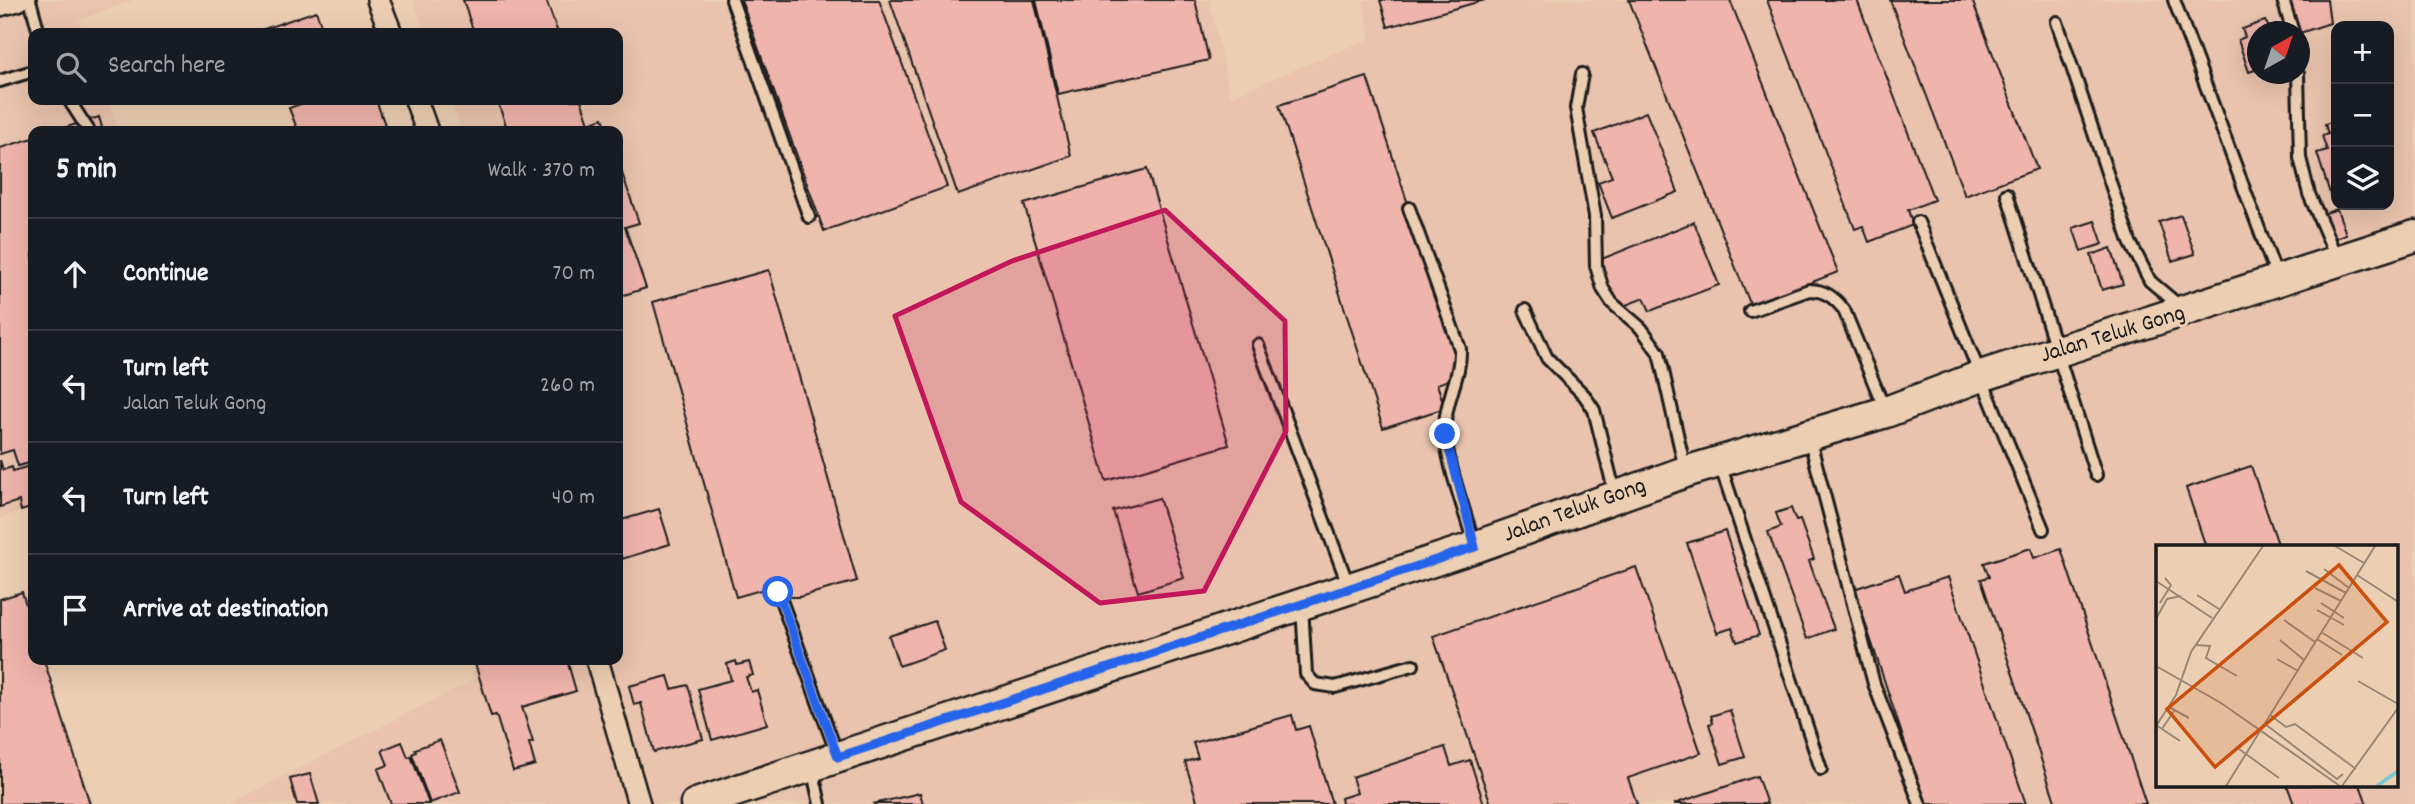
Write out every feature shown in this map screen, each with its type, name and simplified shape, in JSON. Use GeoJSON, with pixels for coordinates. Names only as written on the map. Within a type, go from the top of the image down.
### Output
{"type":"FeatureCollection","features":[{"type":"Feature","properties":{"kind":"street"},"geometry":{"type":"LineString","coordinates":[[0,5],[18,0]]}},
{"type":"Feature","properties":{"kind":"street"},"geometry":{"type":"LineString","coordinates":[[378,0],[389,28]]}},
{"type":"Feature","properties":{"kind":"street"},"geometry":{"type":"LineString","coordinates":[[417,105],[425,126]]}},
{"type":"Feature","properties":{"kind":"street","name":"Jalan Teluk Gong"},"geometry":{"type":"LineString","coordinates":[[705,803],[1475,547],[1685,472],[1886,412],[1981,376],[2187,312],[2415,236]]}},
{"type":"Feature","properties":{"kind":"street"},"geometry":{"type":"LineString","coordinates":[[598,665],[639,804]]}},
{"type":"Feature","properties":{"kind":"lane"},"geometry":{"type":"LineString","coordinates":[[30,0],[38,28]]}},
{"type":"Feature","properties":{"kind":"lane"},"geometry":{"type":"LineString","coordinates":[[732,0],[809,217]]}},
{"type":"Feature","properties":{"kind":"lane"},"geometry":{"type":"LineString","coordinates":[[2174,0],[2279,282]]}},
{"type":"Feature","properties":{"kind":"lane"},"geometry":{"type":"LineString","coordinates":[[2283,0],[2290,21]]}},
{"type":"Feature","properties":{"kind":"lane"},"geometry":{"type":"LineString","coordinates":[[2057,22],[2130,242],[2150,281],[2187,312]]}},
{"type":"Feature","properties":{"kind":"lane"},"geometry":{"type":"LineString","coordinates":[[0,82],[28,73]]}},
{"type":"Feature","properties":{"kind":"lane"},"geometry":{"type":"LineString","coordinates":[[1582,74],[1576,108],[1595,216],[1596,266],[1603,289],[1612,303],[1641,328],[1659,352],[1685,472]]}},
{"type":"Feature","properties":{"kind":"lane"},"geometry":{"type":"LineString","coordinates":[[2298,84],[2298,138],[2303,175],[2339,262]]}},
{"type":"Feature","properties":{"kind":"lane"},"geometry":{"type":"LineString","coordinates":[[72,105],[86,126]]}},
{"type":"Feature","properties":{"kind":"lane"},"geometry":{"type":"LineString","coordinates":[[2007,194],[2096,475]]}},
{"type":"Feature","properties":{"kind":"lane"},"geometry":{"type":"LineString","coordinates":[[1409,208],[1460,349],[1459,369],[1448,405],[1445,434],[1475,547]]}},
{"type":"Feature","properties":{"kind":"lane"},"geometry":{"type":"LineString","coordinates":[[1918,222],[2043,529]]}},
{"type":"Feature","properties":{"kind":"lane"},"geometry":{"type":"LineString","coordinates":[[1751,311],[1810,290],[1818,290],[1837,300],[1844,310],[1886,412]]}},
{"type":"Feature","properties":{"kind":"lane"},"geometry":{"type":"LineString","coordinates":[[1525,310],[1547,358],[1584,395],[1594,410],[1615,496]]}},
{"type":"Feature","properties":{"kind":"lane"},"geometry":{"type":"LineString","coordinates":[[1258,345],[1349,587]]}},
{"type":"Feature","properties":{"kind":"lane"},"geometry":{"type":"LineString","coordinates":[[1808,434],[1874,684],[1920,804]]}},
{"type":"Feature","properties":{"kind":"lane"},"geometry":{"type":"LineString","coordinates":[[1719,461],[1821,769]]}},
{"type":"Feature","properties":{"kind":"lane"},"geometry":{"type":"LineString","coordinates":[[778,592],[825,761],[820,804]]}},
{"type":"Feature","properties":{"kind":"lane"},"geometry":{"type":"LineString","coordinates":[[1302,603],[1306,674],[1315,684],[1335,687],[1413,665]]}},
{"type":"Feature","properties":{"kind":"highlighted area"},"geometry":{"type":"Polygon","coordinates":[[[1165,210],[1285,321],[1286,431],[1204,591],[1100,603],[961,502],[895,316],[1012,261],[1165,210]]]}},
{"type":"Feature","properties":{"kind":"shaded area"},"geometry":{"type":"Polygon","coordinates":[[[0,0],[133,0],[79,20],[82,28],[28,28],[28,105],[110,105],[117,126],[28,126],[28,509],[0,518],[0,0]]]}},
{"type":"Feature","properties":{"kind":"shaded area"},"geometry":{"type":"Polygon","coordinates":[[[413,0],[1209,0],[1230,97],[1371,38],[1363,0],[2415,0],[2415,804],[230,804],[475,679],[471,665],[623,665],[623,126],[460,126],[452,105],[623,105],[623,28],[424,28],[413,0]]]}},
{"type":"Feature","properties":{"kind":"building"},"geometry":{"type":"Polygon","coordinates":[[[463,0],[546,0],[556,28],[472,28],[463,0]]]}},
{"type":"Feature","properties":{"kind":"building"},"geometry":{"type":"Polygon","coordinates":[[[741,0],[879,0],[947,187],[824,231],[741,0]]]}},
{"type":"Feature","properties":{"kind":"building"},"geometry":{"type":"Polygon","coordinates":[[[890,0],[1034,0],[1071,156],[958,195],[890,0]]]}},
{"type":"Feature","properties":{"kind":"building"},"geometry":{"type":"Polygon","coordinates":[[[1036,0],[1195,0],[1209,60],[1058,94],[1036,0]]]}},
{"type":"Feature","properties":{"kind":"building"},"geometry":{"type":"Polygon","coordinates":[[[1380,0],[1485,0],[1388,27],[1380,0]]]}},
{"type":"Feature","properties":{"kind":"building"},"geometry":{"type":"Polygon","coordinates":[[[1629,0],[1730,0],[1838,272],[1751,306],[1629,0]]]}},
{"type":"Feature","properties":{"kind":"building"},"geometry":{"type":"Polygon","coordinates":[[[1767,0],[1857,0],[1934,200],[1908,210],[1913,225],[1869,242],[1863,226],[1855,229],[1767,0]]]}},
{"type":"Feature","properties":{"kind":"building"},"geometry":{"type":"Polygon","coordinates":[[[1890,0],[1972,0],[2037,169],[1965,196],[1890,0]]]}},
{"type":"Feature","properties":{"kind":"building"},"geometry":{"type":"Polygon","coordinates":[[[2288,0],[2327,0],[2330,23],[2310,30],[2310,21],[2296,21],[2288,0]]]}},
{"type":"Feature","properties":{"kind":"building"},"geometry":{"type":"Polygon","coordinates":[[[316,11],[322,28],[267,28],[316,11]]]}},
{"type":"Feature","properties":{"kind":"building"},"geometry":{"type":"Polygon","coordinates":[[[2247,27],[2247,66],[2238,40],[2245,37],[2242,29],[2247,27]]]}},
{"type":"Feature","properties":{"kind":"building"},"geometry":{"type":"Polygon","coordinates":[[[1367,77],[1463,375],[1437,384],[1445,408],[1383,428],[1279,105],[1367,77]]]}},
{"type":"Feature","properties":{"kind":"building"},"geometry":{"type":"Polygon","coordinates":[[[298,105],[378,105],[385,125],[296,126],[289,108],[298,105]]]}},
{"type":"Feature","properties":{"kind":"building"},"geometry":{"type":"Polygon","coordinates":[[[499,105],[583,105],[589,123],[603,118],[606,126],[506,126],[499,105]]]}},
{"type":"Feature","properties":{"kind":"building"},"geometry":{"type":"Polygon","coordinates":[[[1646,112],[1678,192],[1612,218],[1598,182],[1612,177],[1594,133],[1646,112]]]}},
{"type":"Feature","properties":{"kind":"building"},"geometry":{"type":"Polygon","coordinates":[[[99,117],[102,126],[70,126],[99,117]]]}},
{"type":"Feature","properties":{"kind":"building"},"geometry":{"type":"Polygon","coordinates":[[[2331,122],[2331,197],[2317,153],[2327,150],[2322,136],[2328,134],[2325,124],[2331,122]]]}},
{"type":"Feature","properties":{"kind":"building"},"geometry":{"type":"Polygon","coordinates":[[[28,140],[28,463],[18,466],[13,450],[0,454],[0,148],[28,140]]]}},
{"type":"Feature","properties":{"kind":"building"},"geometry":{"type":"Polygon","coordinates":[[[1147,169],[1229,445],[1106,481],[1024,204],[1147,169]]]}},
{"type":"Feature","properties":{"kind":"building"},"geometry":{"type":"Polygon","coordinates":[[[623,176],[639,223],[625,227],[646,288],[623,295],[623,176]]]}},
{"type":"Feature","properties":{"kind":"building"},"geometry":{"type":"Polygon","coordinates":[[[2337,210],[2346,234],[2329,240],[2320,215],[2337,210]]]}},
{"type":"Feature","properties":{"kind":"building"},"geometry":{"type":"Polygon","coordinates":[[[2181,215],[2195,254],[2172,261],[2159,222],[2181,215]]]}},
{"type":"Feature","properties":{"kind":"building"},"geometry":{"type":"Polygon","coordinates":[[[2095,221],[2103,244],[2081,251],[2073,228],[2095,221]]]}},
{"type":"Feature","properties":{"kind":"building"},"geometry":{"type":"Polygon","coordinates":[[[1694,222],[1719,285],[1650,311],[1644,298],[1613,310],[1594,262],[1694,222]]]}},
{"type":"Feature","properties":{"kind":"building"},"geometry":{"type":"Polygon","coordinates":[[[2111,248],[2123,284],[2102,290],[2091,255],[2111,248]]]}},
{"type":"Feature","properties":{"kind":"building"},"geometry":{"type":"Polygon","coordinates":[[[769,270],[857,581],[799,597],[777,597],[764,589],[736,597],[653,302],[769,270]]]}},
{"type":"Feature","properties":{"kind":"building"},"geometry":{"type":"Polygon","coordinates":[[[0,460],[3,470],[12,467],[13,471],[28,466],[28,509],[21,511],[19,501],[0,507],[0,460]]]}},
{"type":"Feature","properties":{"kind":"building"},"geometry":{"type":"Polygon","coordinates":[[[2251,466],[2278,545],[2205,545],[2186,488],[2251,466]]]}},
{"type":"Feature","properties":{"kind":"building"},"geometry":{"type":"Polygon","coordinates":[[[1159,498],[1184,578],[1138,592],[1113,511],[1159,498]]]}},
{"type":"Feature","properties":{"kind":"building"},"geometry":{"type":"Polygon","coordinates":[[[1791,508],[1796,521],[1800,520],[1814,559],[1809,561],[1834,629],[1807,639],[1768,532],[1781,527],[1776,513],[1791,508]]]}},
{"type":"Feature","properties":{"kind":"building"},"geometry":{"type":"Polygon","coordinates":[[[659,509],[670,544],[623,559],[623,520],[659,509]]]}},
{"type":"Feature","properties":{"kind":"building"},"geometry":{"type":"Polygon","coordinates":[[[1725,531],[1759,635],[1737,642],[1732,628],[1717,633],[1687,543],[1725,531]]]}},
{"type":"Feature","properties":{"kind":"building"},"geometry":{"type":"Polygon","coordinates":[[[2031,548],[2034,558],[2061,549],[2146,804],[2056,804],[1981,579],[1989,577],[1984,563],[2031,548]]]}},
{"type":"Feature","properties":{"kind":"building"},"geometry":{"type":"Polygon","coordinates":[[[1636,567],[1701,753],[1628,778],[1637,804],[1491,804],[1433,636],[1636,567]]]}},
{"type":"Feature","properties":{"kind":"building"},"geometry":{"type":"Polygon","coordinates":[[[1899,574],[1905,591],[1948,577],[2026,804],[1925,804],[1854,589],[1899,574]]]}},
{"type":"Feature","properties":{"kind":"building"},"geometry":{"type":"Polygon","coordinates":[[[22,592],[28,611],[28,665],[46,665],[90,804],[0,804],[0,599],[22,592]]]}},
{"type":"Feature","properties":{"kind":"building"},"geometry":{"type":"Polygon","coordinates":[[[935,621],[945,650],[899,666],[889,636],[935,621]]]}},
{"type":"Feature","properties":{"kind":"building"},"geometry":{"type":"Polygon","coordinates":[[[736,661],[737,665],[749,662],[753,675],[746,677],[751,692],[757,690],[767,724],[712,740],[698,689],[731,680],[727,664],[736,661]]]}},
{"type":"Feature","properties":{"kind":"building"},"geometry":{"type":"Polygon","coordinates":[[[476,665],[568,665],[576,691],[522,707],[533,742],[529,743],[535,765],[513,771],[496,715],[491,716],[476,665]]]}},
{"type":"Feature","properties":{"kind":"building"},"geometry":{"type":"Polygon","coordinates":[[[668,676],[672,689],[688,685],[703,739],[654,752],[641,703],[634,705],[629,686],[668,676]]]}},
{"type":"Feature","properties":{"kind":"building"},"geometry":{"type":"Polygon","coordinates":[[[1730,710],[1745,757],[1722,764],[1709,724],[1713,723],[1711,716],[1730,710]]]}},
{"type":"Feature","properties":{"kind":"building"},"geometry":{"type":"Polygon","coordinates":[[[1292,715],[1296,730],[1309,726],[1332,804],[1198,804],[1185,762],[1198,758],[1193,743],[1292,715]]]}},
{"type":"Feature","properties":{"kind":"building"},"geometry":{"type":"Polygon","coordinates":[[[440,740],[460,792],[430,803],[412,754],[416,752],[415,749],[440,740]]]}},
{"type":"Feature","properties":{"kind":"building"},"geometry":{"type":"Polygon","coordinates":[[[402,742],[408,757],[411,756],[429,804],[391,804],[378,769],[388,765],[382,750],[402,742]]]}},
{"type":"Feature","properties":{"kind":"building"},"geometry":{"type":"Polygon","coordinates":[[[1445,747],[1451,766],[1470,760],[1484,804],[1342,804],[1341,798],[1357,793],[1352,777],[1445,747]]]}},
{"type":"Feature","properties":{"kind":"building"},"geometry":{"type":"Polygon","coordinates":[[[310,774],[319,804],[297,804],[290,779],[310,774]]]}},
{"type":"Feature","properties":{"kind":"building"},"geometry":{"type":"Polygon","coordinates":[[[1757,776],[1767,804],[1674,804],[1757,776]]]}},
{"type":"Feature","properties":{"kind":"building"},"geometry":{"type":"Polygon","coordinates":[[[2287,786],[2360,786],[2367,804],[2294,804],[2287,786]]]}},
{"type":"Feature","properties":{"kind":"building"},"geometry":{"type":"Polygon","coordinates":[[[920,793],[923,804],[873,804],[920,793]]]}},
{"type":"Feature","properties":{"kind":"route"},"geometry":{"type":"LineString","coordinates":[[778,592],[838,757],[1475,547],[1445,434]]}}]}
